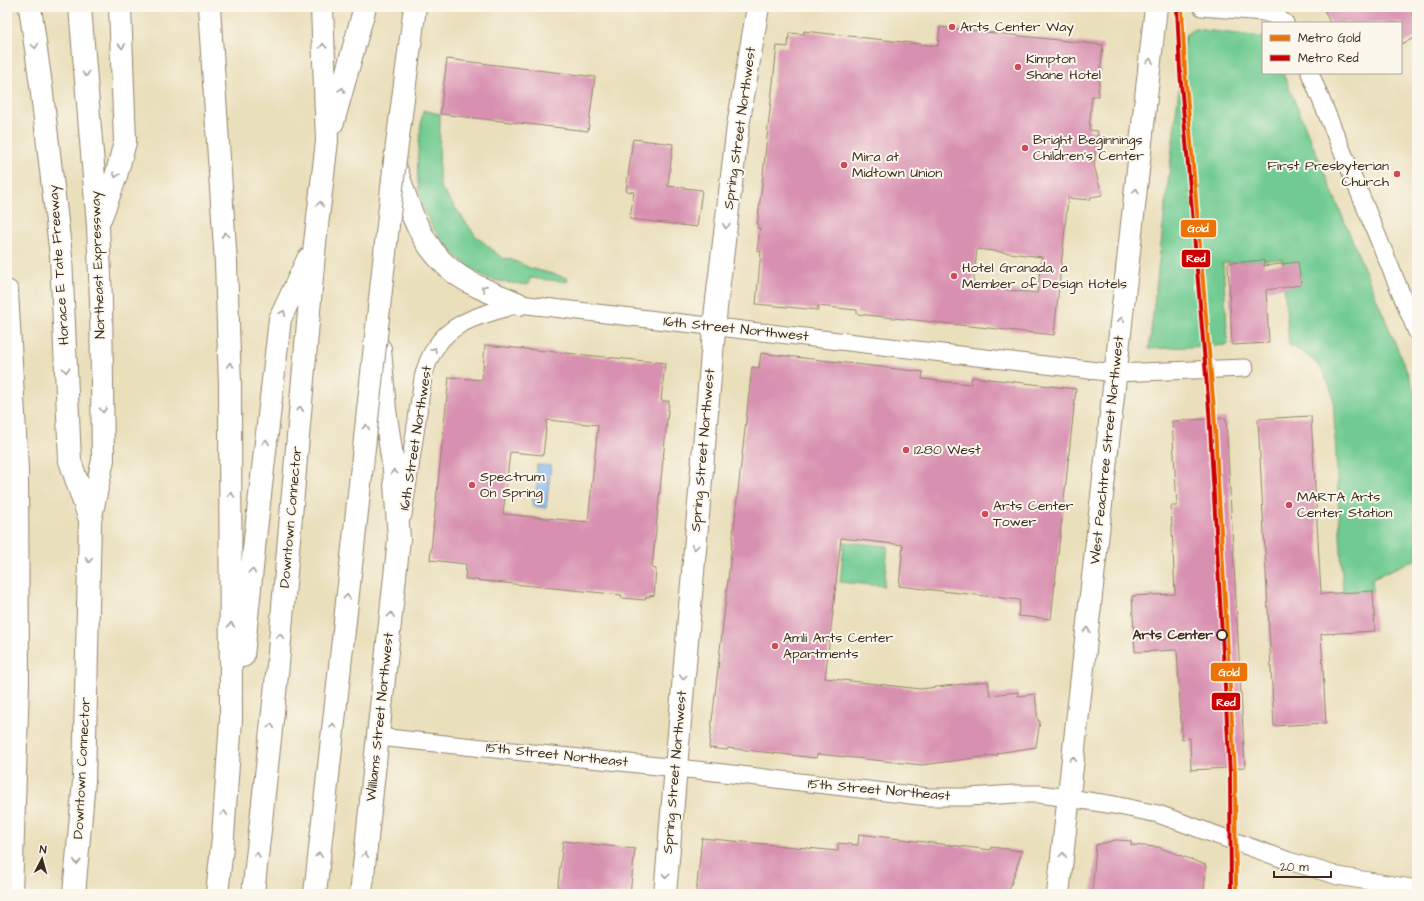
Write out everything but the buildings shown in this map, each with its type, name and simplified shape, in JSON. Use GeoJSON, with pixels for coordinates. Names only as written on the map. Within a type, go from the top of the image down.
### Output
{"type":"FeatureCollection","features":[{"type":"Feature","properties":{"kind":"main road","name":"Horace E Tate Freeway"},"geometry":{"type":"LineString","coordinates":[[30,7],[41,85],[60,256],[70,461],[90,521]]}},
{"type":"Feature","properties":{"kind":"main road","name":"Northeast Expressway"},"geometry":{"type":"LineString","coordinates":[[80,7],[98,226],[101,301],[103,460],[90,521]]}},
{"type":"Feature","properties":{"kind":"main road"},"geometry":{"type":"LineString","coordinates":[[98,226],[116,176],[125,142],[120,7]]}},
{"type":"Feature","properties":{"kind":"main road"},"geometry":{"type":"LineString","coordinates":[[209,7],[226,263],[230,386],[231,720],[223,837],[217,894]]}},
{"type":"Feature","properties":{"kind":"main road"},"geometry":{"type":"LineString","coordinates":[[322,7],[327,141]]}},
{"type":"Feature","properties":{"kind":"main road"},"geometry":{"type":"LineString","coordinates":[[327,141],[365,7]]}},
{"type":"Feature","properties":{"kind":"main road","name":"Williams Street Northwest"},"geometry":{"type":"LineString","coordinates":[[361,894],[399,539],[394,470],[385,410],[378,280],[407,7]]}},
{"type":"Feature","properties":{"kind":"main road"},"geometry":{"type":"LineString","coordinates":[[315,894],[395,160],[415,7]]}},
{"type":"Feature","properties":{"kind":"main road","name":"Spring Street Northwest"},"geometry":{"type":"LineString","coordinates":[[665,894],[714,327],[738,126],[758,7]]}},
{"type":"Feature","properties":{"kind":"main road","name":"West Peachtree Street Northwest"},"geometry":{"type":"LineString","coordinates":[[1058,894],[1156,7]]}},
{"type":"Feature","properties":{"kind":"main road","name":"Downtown Connector"},"geometry":{"type":"LineString","coordinates":[[252,894],[277,667],[315,243],[327,141]]}},
{"type":"Feature","properties":{"kind":"main road"},"geometry":{"type":"LineString","coordinates":[[391,149],[404,195],[423,237],[439,258],[456,274],[474,284],[519,304]]}},
{"type":"Feature","properties":{"kind":"main road"},"geometry":{"type":"LineString","coordinates":[[231,720],[242,671],[255,539],[280,320],[315,243]]}},
{"type":"Feature","properties":{"kind":"main road"},"geometry":{"type":"LineString","coordinates":[[7,291],[17,469],[18,682],[11,894]]}},
{"type":"Feature","properties":{"kind":"main road","name":"Downtown Connector"},"geometry":{"type":"LineString","coordinates":[[74,894],[84,781],[90,521]]}},
{"type":"Feature","properties":{"kind":"street"},"geometry":{"type":"LineString","coordinates":[[1202,7],[1264,12],[1274,15],[1284,22]]}},
{"type":"Feature","properties":{"kind":"street"},"geometry":{"type":"LineString","coordinates":[[1310,74],[1417,332]]}},
{"type":"Feature","properties":{"kind":"street","name":"16th Street Northwest"},"geometry":{"type":"LineString","coordinates":[[399,539],[423,378],[426,365],[431,354],[442,339],[456,326],[476,317],[519,304],[1115,372],[1245,368]]}},
{"type":"Feature","properties":{"kind":"street","name":"15th Street Northeast"},"geometry":{"type":"LineString","coordinates":[[378,737],[675,768],[928,797],[1039,794],[1069,798],[1158,814],[1338,876],[1417,889]]}},
{"type":"Feature","properties":{"kind":"green space"},"geometry":{"type":"Polygon","coordinates":[[[1195,29],[1262,37],[1262,74],[1283,74],[1415,391],[1417,416],[1417,559],[1372,578],[1373,591],[1343,593],[1333,397],[1330,387],[1318,365],[1306,354],[1289,345],[1282,259],[1223,263],[1228,345],[1149,349],[1185,35],[1195,29]]]}},
{"type":"Feature","properties":{"kind":"green space"},"geometry":{"type":"Polygon","coordinates":[[[423,110],[440,114],[439,179],[441,188],[475,235],[502,258],[510,259],[530,268],[568,278],[567,282],[530,278],[528,285],[494,280],[484,276],[464,263],[445,244],[430,223],[421,201],[419,190],[418,156],[423,110]]]}},
{"type":"Feature","properties":{"kind":"green space"},"geometry":{"type":"Polygon","coordinates":[[[844,542],[888,546],[884,586],[840,582],[844,542]]]}},
{"type":"Feature","properties":{"kind":"water"},"geometry":{"type":"Polygon","coordinates":[[[537,465],[551,466],[546,508],[532,506],[534,494],[536,494],[538,476],[536,476],[537,465]]]}},
{"type":"Feature","properties":{"kind":"metro line","name":"Red"},"geometry":{"type":"LineString","coordinates":[[1177,7],[1180,71],[1209,410],[1230,774],[1231,894]]}},
{"type":"Feature","properties":{"kind":"metro line","name":"Gold"},"geometry":{"type":"LineString","coordinates":[[1182,7],[1185,71],[1214,410],[1235,774],[1236,894]]}},
{"type":"Feature","properties":{"kind":"place","name":"Arts Center Way"},"geometry":{"type":"Point","coordinates":[952,27]}},
{"type":"Feature","properties":{"kind":"place","name":"Kimpton Shane Hotel"},"geometry":{"type":"Point","coordinates":[1018,67]}},
{"type":"Feature","properties":{"kind":"place","name":"Bright Beginnings Children's Center"},"geometry":{"type":"Point","coordinates":[1025,148]}},
{"type":"Feature","properties":{"kind":"place","name":"Mira at Midtown Union"},"geometry":{"type":"Point","coordinates":[844,165]}},
{"type":"Feature","properties":{"kind":"place","name":"First Presbyterian Church"},"geometry":{"type":"Point","coordinates":[1397,174]}},
{"type":"Feature","properties":{"kind":"place","name":"Hotel Granada, a Member of Design Hotels"},"geometry":{"type":"Point","coordinates":[954,276]}},
{"type":"Feature","properties":{"kind":"place","name":"1280 West"},"geometry":{"type":"Point","coordinates":[906,450]}},
{"type":"Feature","properties":{"kind":"place","name":"Spectrum On Spring"},"geometry":{"type":"Point","coordinates":[472,485]}},
{"type":"Feature","properties":{"kind":"place","name":"MARTA Arts Center Station"},"geometry":{"type":"Point","coordinates":[1289,505]}},
{"type":"Feature","properties":{"kind":"place","name":"Arts Center Tower"},"geometry":{"type":"Point","coordinates":[985,514]}},
{"type":"Feature","properties":{"kind":"place","name":"Arts Center"},"geometry":{"type":"Point","coordinates":[1222,635]}},
{"type":"Feature","properties":{"kind":"place","name":"Amli Arts Center Apartments"},"geometry":{"type":"Point","coordinates":[775,646]}}]}
